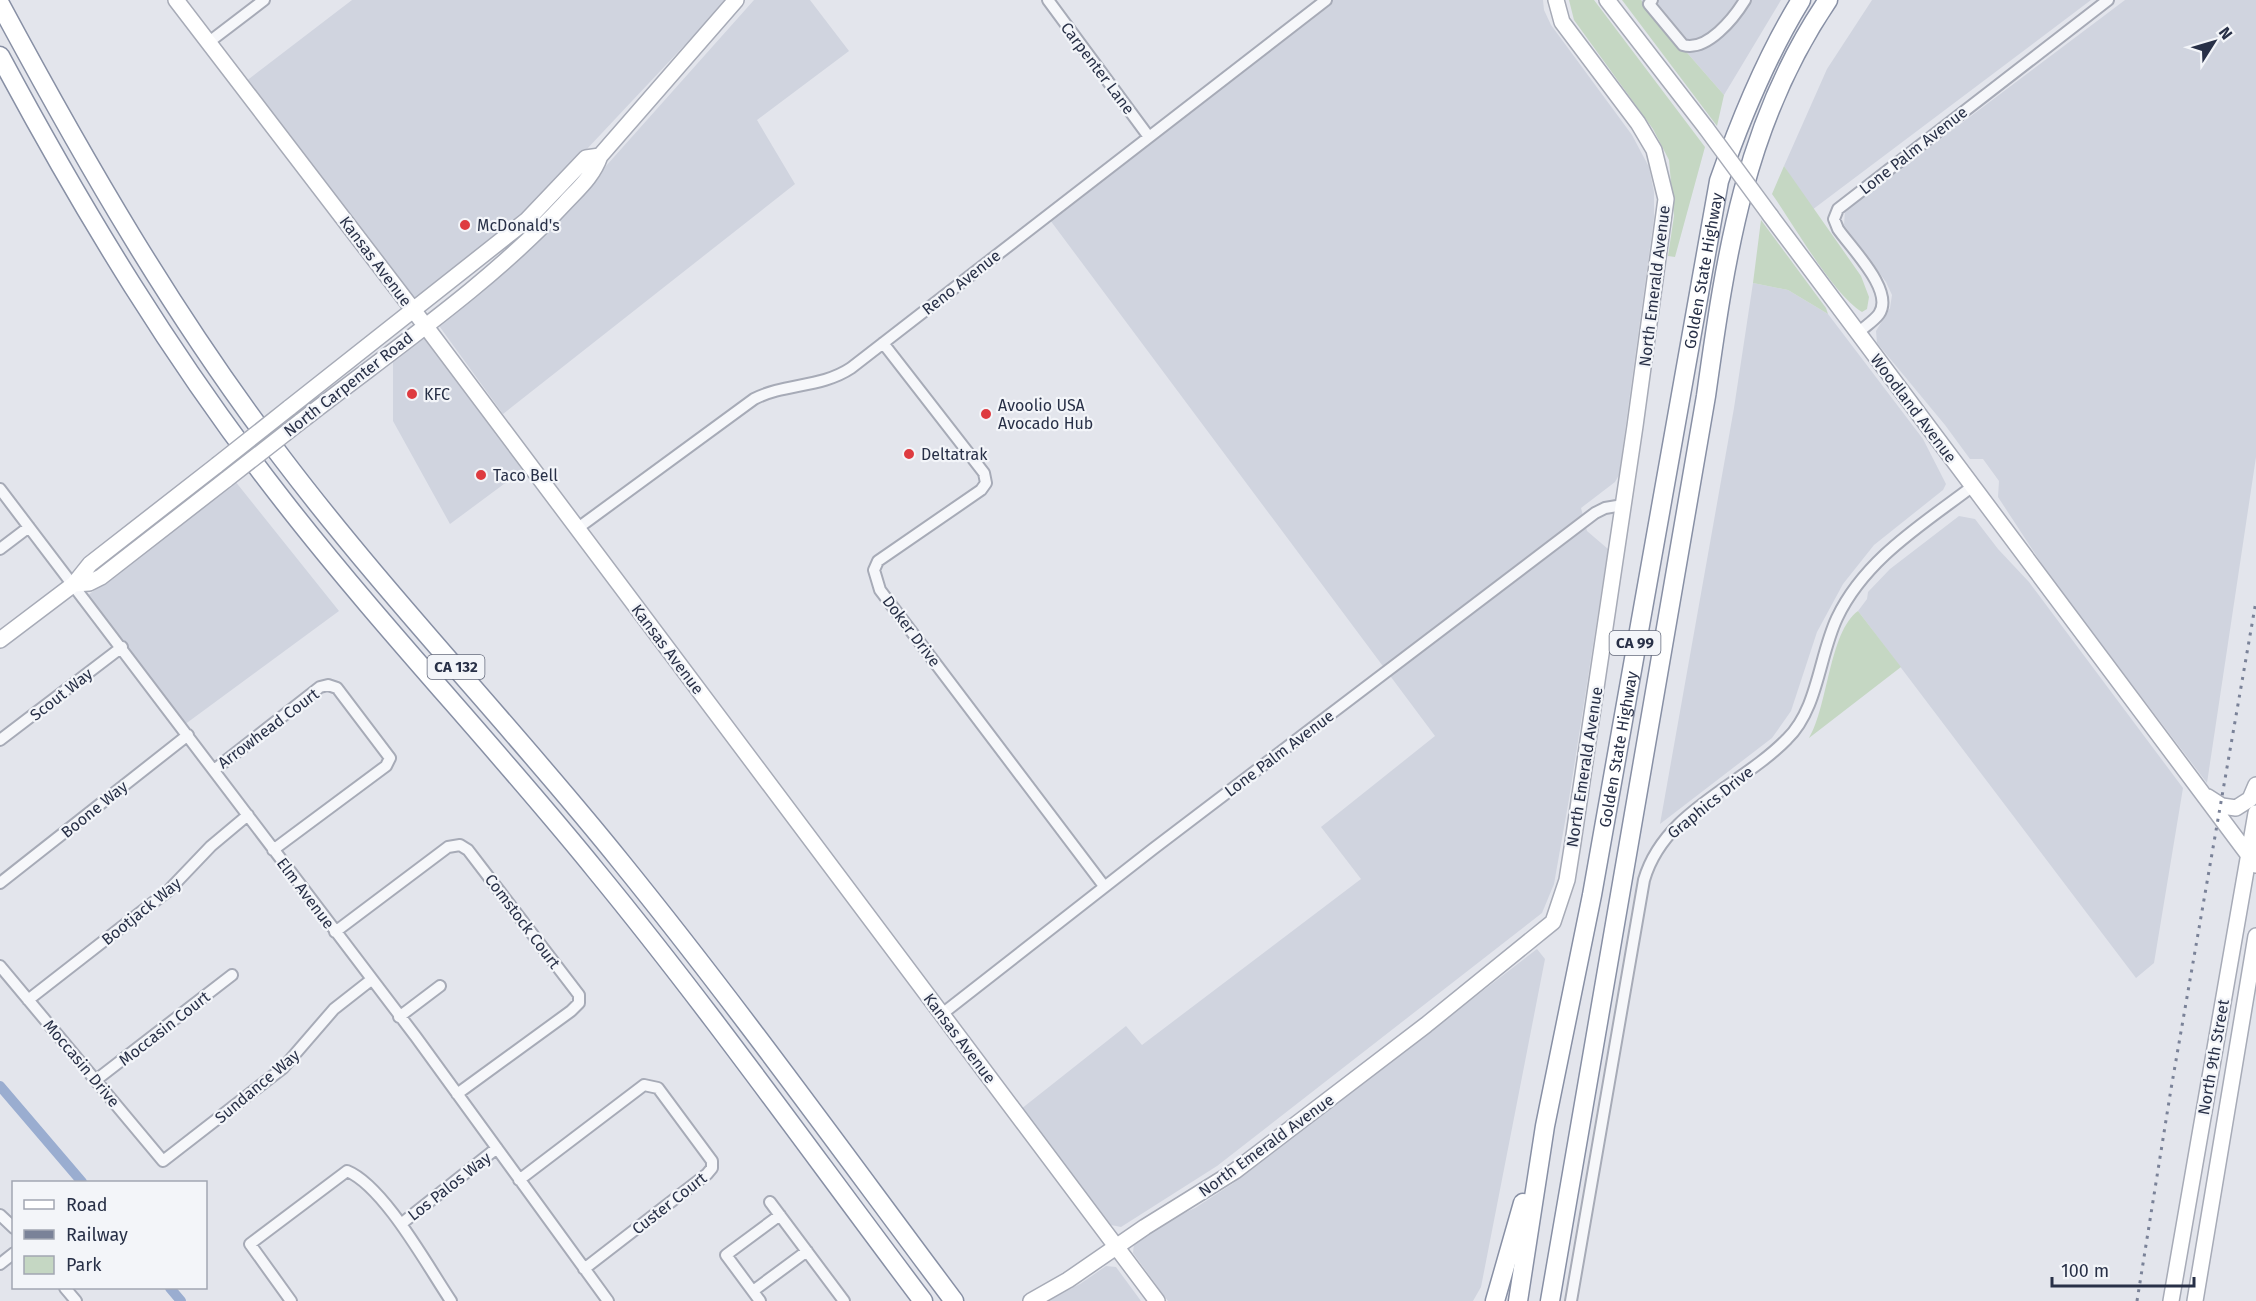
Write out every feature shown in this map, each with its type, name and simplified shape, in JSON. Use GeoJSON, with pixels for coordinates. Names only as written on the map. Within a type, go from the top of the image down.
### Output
{"type":"FeatureCollection","features":[{"type":"Feature","properties":{"kind":"highway","name":"Golden State Highway"},"geometry":{"type":"LineString","coordinates":[[1518,1301],[1545,1126],[1592,895],[1719,181],[1740,120],[1782,31],[1801,0]]}},
{"type":"Feature","properties":{"kind":"highway","name":"Golden State Highway"},"geometry":{"type":"LineString","coordinates":[[1550,1301],[1706,396],[1721,290],[1740,195],[1759,136],[1795,56],[1828,0]]}},
{"type":"Feature","properties":{"kind":"highway","name":"CA 132"},"geometry":{"type":"LineString","coordinates":[[0,4],[68,131],[128,234],[199,344],[262,432],[342,534],[645,891],[954,1301]]}},
{"type":"Feature","properties":{"kind":"highway","name":"CA 132"},"geometry":{"type":"LineString","coordinates":[[0,56],[65,176],[120,268],[221,418],[330,559],[622,903],[923,1301]]}},
{"type":"Feature","properties":{"kind":"highway"},"geometry":{"type":"LineString","coordinates":[[1495,1301],[1545,1126]]}},
{"type":"Feature","properties":{"kind":"street","name":"Kansas Avenue"},"geometry":{"type":"LineString","coordinates":[[176,0],[578,528],[1157,1301]]}},
{"type":"Feature","properties":{"kind":"street"},"geometry":{"type":"LineString","coordinates":[[209,42],[264,0]]}},
{"type":"Feature","properties":{"kind":"street","name":"North Carpenter Road"},"geometry":{"type":"LineString","coordinates":[[74,584],[88,583],[101,577],[506,260],[541,229],[594,171],[600,156],[736,0]]}},
{"type":"Feature","properties":{"kind":"street","name":"Carpenter Lane"},"geometry":{"type":"LineString","coordinates":[[1048,0],[1149,136]]}},
{"type":"Feature","properties":{"kind":"street","name":"Reno Avenue"},"geometry":{"type":"LineString","coordinates":[[578,528],[754,399],[778,390],[830,380],[847,370],[1326,0]]}},
{"type":"Feature","properties":{"kind":"street","name":"North Emerald Avenue"},"geometry":{"type":"LineString","coordinates":[[1030,1301],[1118,1248],[1145,1227],[1235,1171],[1431,1021],[1553,922],[1567,880],[1666,210],[1659,162],[1647,137],[1562,22],[1556,0]]}},
{"type":"Feature","properties":{"kind":"street","name":"Woodland Avenue"},"geometry":{"type":"LineString","coordinates":[[1607,0],[1706,128],[2252,860]]}},
{"type":"Feature","properties":{"kind":"street"},"geometry":{"type":"LineString","coordinates":[[1651,0],[1649,4],[1683,45],[1690,47],[1702,42],[1722,28],[1745,0]]}},
{"type":"Feature","properties":{"kind":"street","name":"Lone Palm Avenue"},"geometry":{"type":"LineString","coordinates":[[1858,333],[1879,313],[1884,300],[1880,287],[1838,230],[1834,219],[1838,209],[2108,0]]}},
{"type":"Feature","properties":{"kind":"street","name":"North Carpenter Road"},"geometry":{"type":"LineString","coordinates":[[0,640],[74,584],[90,564],[527,220],[586,158],[600,156]]}},
{"type":"Feature","properties":{"kind":"street","name":"Doker Drive"},"geometry":{"type":"LineString","coordinates":[[884,343],[984,473],[986,483],[981,490],[878,561],[874,570],[880,590],[1104,886]]}},
{"type":"Feature","properties":{"kind":"street","name":"Graphics Drive"},"geometry":{"type":"LineString","coordinates":[[1571,1301],[1644,880],[1656,849],[1678,825],[1776,749],[1793,733],[1808,704],[1838,616],[1862,577],[1899,542],[1973,486]]}},
{"type":"Feature","properties":{"kind":"street","name":"Elm Avenue"},"geometry":{"type":"LineString","coordinates":[[0,489],[122,647],[457,1094],[608,1301]]}},
{"type":"Feature","properties":{"kind":"street","name":"Lone Palm Avenue"},"geometry":{"type":"LineString","coordinates":[[942,1014],[1104,886],[1595,513],[1605,508],[1623,506]]}},
{"type":"Feature","properties":{"kind":"street"},"geometry":{"type":"LineString","coordinates":[[0,549],[29,527]]}},
{"type":"Feature","properties":{"kind":"street","name":"Scout Way"},"geometry":{"type":"LineString","coordinates":[[0,741],[122,647]]}},
{"type":"Feature","properties":{"kind":"street","name":"Arrowhead Court"},"geometry":{"type":"LineString","coordinates":[[214,770],[320,687],[328,685],[337,688],[390,758],[386,766],[273,850]]}},
{"type":"Feature","properties":{"kind":"street","name":"Boone Way"},"geometry":{"type":"LineString","coordinates":[[0,883],[188,735]]}},
{"type":"Feature","properties":{"kind":"street"},"geometry":{"type":"LineString","coordinates":[[2200,790],[2222,806],[2236,808],[2250,799],[2256,785]]}},
{"type":"Feature","properties":{"kind":"street","name":"North 9th Street"},"geometry":{"type":"LineString","coordinates":[[2171,1301],[2252,860],[2256,813]]}},
{"type":"Feature","properties":{"kind":"street","name":"Bootjack Way"},"geometry":{"type":"LineString","coordinates":[[28,1000],[168,891],[211,846],[248,815]]}},
{"type":"Feature","properties":{"kind":"street","name":"Comstock Court"},"geometry":{"type":"LineString","coordinates":[[335,932],[448,846],[460,845],[468,850],[579,995],[579,1003],[571,1011],[457,1094]]}},
{"type":"Feature","properties":{"kind":"street","name":"North 9th Street"},"geometry":{"type":"LineString","coordinates":[[2195,1301],[2256,936]]}},
{"type":"Feature","properties":{"kind":"street","name":"Moccasin Drive"},"geometry":{"type":"LineString","coordinates":[[0,966],[163,1161]]}},
{"type":"Feature","properties":{"kind":"street","name":"Moccasin Court"},"geometry":{"type":"LineString","coordinates":[[96,1080],[232,975]]}},
{"type":"Feature","properties":{"kind":"street","name":"Sundance Way"},"geometry":{"type":"LineString","coordinates":[[163,1161],[283,1068],[334,1009],[371,980]]}},
{"type":"Feature","properties":{"kind":"street"},"geometry":{"type":"LineString","coordinates":[[2246,996],[2256,982]]}},
{"type":"Feature","properties":{"kind":"street"},"geometry":{"type":"LineString","coordinates":[[399,1017],[440,986]]}},
{"type":"Feature","properties":{"kind":"street","name":"Custer Court"},"geometry":{"type":"LineString","coordinates":[[519,1180],[644,1085],[658,1088],[712,1161],[712,1168],[585,1269]]}},
{"type":"Feature","properties":{"kind":"street","name":"Los Palos Way"},"geometry":{"type":"LineString","coordinates":[[401,1224],[497,1148]]}},
{"type":"Feature","properties":{"kind":"street"},"geometry":{"type":"LineString","coordinates":[[291,1301],[250,1244],[347,1171],[359,1176],[401,1224],[451,1301]]}},
{"type":"Feature","properties":{"kind":"street"},"geometry":{"type":"LineString","coordinates":[[770,1202],[844,1301]]}},
{"type":"Feature","properties":{"kind":"street"},"geometry":{"type":"LineString","coordinates":[[0,1215],[12,1226]]}},
{"type":"Feature","properties":{"kind":"street"},"geometry":{"type":"LineString","coordinates":[[760,1301],[726,1255],[780,1215]]}},
{"type":"Feature","properties":{"kind":"street"},"geometry":{"type":"LineString","coordinates":[[753,1292],[807,1251]]}},
{"type":"Feature","properties":{"kind":"street"},"geometry":{"type":"LineString","coordinates":[[0,1264],[12,1255]]}},
{"type":"Feature","properties":{"kind":"street"},"geometry":{"type":"LineString","coordinates":[[67,1289],[76,1301]]}},
{"type":"Feature","properties":{"kind":"shaded area"},"geometry":{"type":"Polygon","coordinates":[[[352,0],[727,0],[539,200],[415,299],[245,82],[352,0]]]}},
{"type":"Feature","properties":{"kind":"shaded area"},"geometry":{"type":"Polygon","coordinates":[[[754,0],[810,0],[849,51],[757,120],[795,184],[503,414],[437,323],[548,231],[754,0]]]}},
{"type":"Feature","properties":{"kind":"shaded area"},"geometry":{"type":"Polygon","coordinates":[[[1330,0],[1543,0],[1544,10],[1551,25],[1632,135],[1649,167],[1654,192],[1654,218],[1619,475],[1615,482],[1581,508],[1587,531],[1608,549],[1569,799],[1554,884],[1542,913],[1217,1166],[1121,1227],[1111,1225],[1016,1113],[1126,1026],[1142,1045],[1361,879],[1321,827],[1435,736],[1047,216],[1330,0]]]}},
{"type":"Feature","properties":{"kind":"shaded area"},"geometry":{"type":"Polygon","coordinates":[[[1641,0],[1781,0],[1724,95],[1641,0]]]}},
{"type":"Feature","properties":{"kind":"shaded area"},"geometry":{"type":"Polygon","coordinates":[[[1872,0],[2091,0],[1812,210],[1784,166],[1827,69],[1872,0]]]}},
{"type":"Feature","properties":{"kind":"shaded area"},"geometry":{"type":"Polygon","coordinates":[[[2125,0],[2256,0],[2256,457],[2207,783],[2051,578],[1998,497],[1999,481],[1983,459],[1970,459],[1877,343],[1876,331],[1890,308],[1892,295],[1886,282],[1844,225],[1845,211],[2125,0]]]}},
{"type":"Feature","properties":{"kind":"shaded area"},"geometry":{"type":"Polygon","coordinates":[[[1753,283],[1788,290],[1828,314],[1923,439],[1946,484],[1943,490],[1874,545],[1843,584],[1817,632],[1791,711],[1772,738],[1660,824],[1734,408],[1753,283]]]}},
{"type":"Feature","properties":{"kind":"shaded area"},"geometry":{"type":"Polygon","coordinates":[[[425,332],[527,467],[450,524],[393,421],[393,359],[425,332]]]}},
{"type":"Feature","properties":{"kind":"shaded area"},"geometry":{"type":"Polygon","coordinates":[[[235,481],[339,611],[184,725],[87,596],[235,481]]]}},
{"type":"Feature","properties":{"kind":"shaded area"},"geometry":{"type":"Polygon","coordinates":[[[1959,516],[1975,519],[1998,549],[2029,582],[2183,788],[2154,963],[2136,978],[1858,611],[1867,599],[1868,592],[1890,569],[1959,516]]]}},
{"type":"Feature","properties":{"kind":"shaded area"},"geometry":{"type":"Polygon","coordinates":[[[1537,949],[1545,959],[1481,1287],[1473,1301],[1168,1301],[1133,1253],[1134,1243],[1232,1184],[1537,949]]]}},
{"type":"Feature","properties":{"kind":"shaded area"},"geometry":{"type":"Polygon","coordinates":[[[1106,1266],[1116,1267],[1141,1301],[1045,1301],[1080,1284],[1106,1266]]]}},
{"type":"Feature","properties":{"kind":"green space"},"geometry":{"type":"Polygon","coordinates":[[[1569,0],[1594,0],[1705,147],[1675,257],[1668,256],[1674,216],[1669,160],[1653,129],[1574,20],[1569,0]]]}},
{"type":"Feature","properties":{"kind":"green space"},"geometry":{"type":"Polygon","coordinates":[[[1622,0],[1641,0],[1724,95],[1717,126],[1622,0]]]}},
{"type":"Feature","properties":{"kind":"green space"},"geometry":{"type":"Polygon","coordinates":[[[1784,166],[1861,276],[1869,297],[1867,309],[1862,312],[1838,290],[1772,194],[1784,166]]]}},
{"type":"Feature","properties":{"kind":"green space"},"geometry":{"type":"Polygon","coordinates":[[[1761,220],[1826,308],[1828,314],[1788,290],[1753,283],[1761,220]]]}},
{"type":"Feature","properties":{"kind":"green space"},"geometry":{"type":"Polygon","coordinates":[[[1858,611],[1901,667],[1809,738],[1821,708],[1841,635],[1848,621],[1858,611]]]}},
{"type":"Feature","properties":{"kind":"waterway"},"geometry":{"type":"LineString","coordinates":[[0,1086],[81,1181]]}},
{"type":"Feature","properties":{"kind":"waterway"},"geometry":{"type":"LineString","coordinates":[[171,1289],[181,1301]]}},
{"type":"Feature","properties":{"kind":"railway"},"geometry":{"type":"LineString","coordinates":[[2137,1301],[2171,1089],[2256,601]]}},
{"type":"Feature","properties":{"kind":"place","name":"McDonald's"},"geometry":{"type":"Point","coordinates":[465,225]}},
{"type":"Feature","properties":{"kind":"place","name":"KFC"},"geometry":{"type":"Point","coordinates":[412,394]}},
{"type":"Feature","properties":{"kind":"place","name":"Avoolio USA Avocado Hub"},"geometry":{"type":"Point","coordinates":[986,414]}},
{"type":"Feature","properties":{"kind":"place","name":"Deltatrak"},"geometry":{"type":"Point","coordinates":[909,454]}},
{"type":"Feature","properties":{"kind":"place","name":"Taco Bell"},"geometry":{"type":"Point","coordinates":[481,475]}}]}
